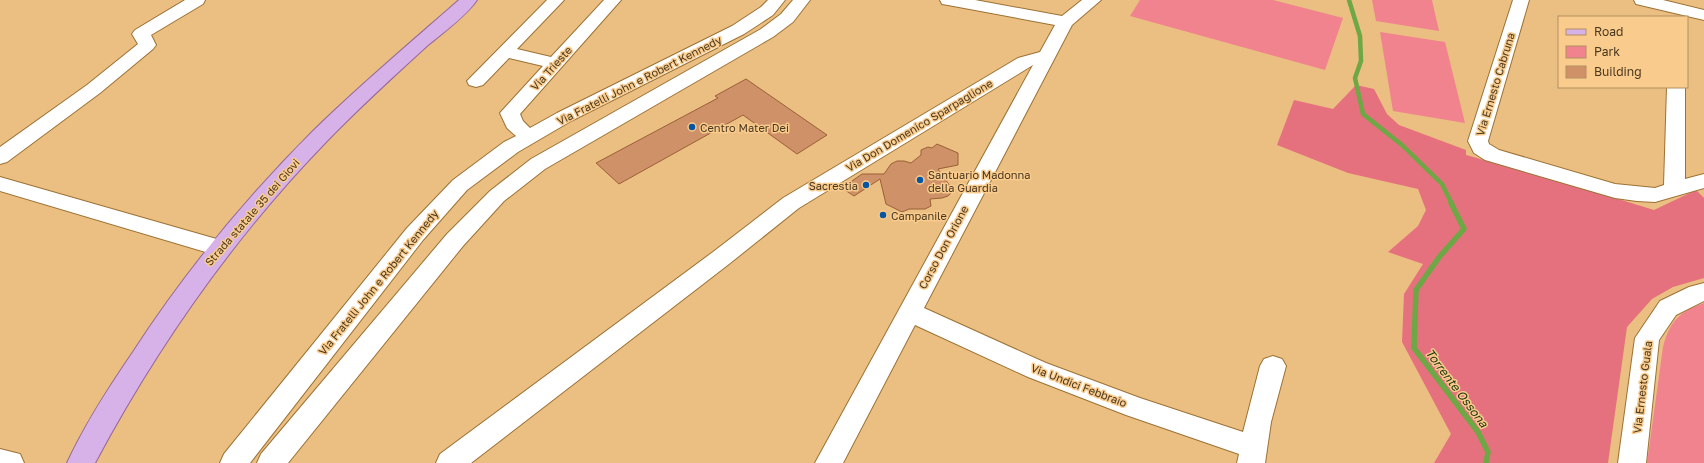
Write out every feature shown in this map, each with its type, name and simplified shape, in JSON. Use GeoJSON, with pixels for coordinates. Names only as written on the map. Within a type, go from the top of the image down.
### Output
{"type":"FeatureCollection","features":[{"type":"Feature","properties":{"kind":"main road","name":"Strada statale 35 dei Giovi"},"geometry":{"type":"LineString","coordinates":[[81,463],[108,413],[148,347],[182,297],[219,248],[257,203],[320,136],[469,0]]}},
{"type":"Feature","properties":{"kind":"street"},"geometry":{"type":"LineString","coordinates":[[0,157],[77,103],[147,45],[146,40],[141,34],[197,0]]}},
{"type":"Feature","properties":{"kind":"street"},"geometry":{"type":"LineString","coordinates":[[476,81],[556,0]]}},
{"type":"Feature","properties":{"kind":"street","name":"Via Trieste"},"geometry":{"type":"LineString","coordinates":[[530,137],[514,124],[510,113],[613,0]]}},
{"type":"Feature","properties":{"kind":"street","name":"Via Fratelli John e Robert Kennedy"},"geometry":{"type":"LineString","coordinates":[[234,463],[415,234],[460,185],[511,147],[564,117],[738,30],[767,11],[777,0]]}},
{"type":"Feature","properties":{"kind":"street","name":"Via Fratelli John e Robert Kennedy"},"geometry":{"type":"LineString","coordinates":[[271,463],[455,240],[497,196],[538,164],[767,33],[787,18],[802,0]]}},
{"type":"Feature","properties":{"kind":"street"},"geometry":{"type":"LineString","coordinates":[[948,0],[1064,22]]}},
{"type":"Feature","properties":{"kind":"street","name":"Corso Don Orione"},"geometry":{"type":"LineString","coordinates":[[829,463],[1064,22],[1093,0]]}},
{"type":"Feature","properties":{"kind":"street","name":"Via Ernesto Cabruna"},"geometry":{"type":"LineString","coordinates":[[1521,0],[1478,141],[1481,148],[1492,155],[1615,191],[1655,195],[1704,181]]}},
{"type":"Feature","properties":{"kind":"street"},"geometry":{"type":"LineString","coordinates":[[1642,0],[1704,15]]}},
{"type":"Feature","properties":{"kind":"street"},"geometry":{"type":"LineString","coordinates":[[505,52],[556,63]]}},
{"type":"Feature","properties":{"kind":"street","name":"Via Don Domenico Sparpaglione"},"geometry":{"type":"LineString","coordinates":[[450,463],[798,198],[1024,62],[1045,56]]}},
{"type":"Feature","properties":{"kind":"street"},"geometry":{"type":"LineString","coordinates":[[1674,189],[1676,88]]}},
{"type":"Feature","properties":{"kind":"street"},"geometry":{"type":"LineString","coordinates":[[0,184],[219,248]]}},
{"type":"Feature","properties":{"kind":"street","name":"Via Ernesto Guala"},"geometry":{"type":"LineString","coordinates":[[1632,463],[1646,338],[1668,308],[1697,293],[1704,292]]}},
{"type":"Feature","properties":{"kind":"street","name":"Via Undici Febbraio"},"geometry":{"type":"LineString","coordinates":[[909,312],[1037,370],[1136,407],[1252,455],[1273,366]]}},
{"type":"Feature","properties":{"kind":"street"},"geometry":{"type":"LineString","coordinates":[[0,461],[10,463]]}},
{"type":"Feature","properties":{"kind":"green space"},"geometry":{"type":"Polygon","coordinates":[[[1140,0],[1273,0],[1343,18],[1325,70],[1130,16],[1140,0]]]}},
{"type":"Feature","properties":{"kind":"green space"},"geometry":{"type":"Polygon","coordinates":[[[1372,0],[1432,0],[1439,31],[1376,21],[1372,0]]]}},
{"type":"Feature","properties":{"kind":"green space"},"geometry":{"type":"Polygon","coordinates":[[[1380,32],[1445,42],[1465,123],[1393,111],[1380,32]]]}},
{"type":"Feature","properties":{"kind":"green space"},"geometry":{"type":"Polygon","coordinates":[[[1704,303],[1704,463],[1647,463],[1663,347],[1666,338],[1672,324],[1682,314],[1695,306],[1704,303]]]}},
{"type":"Feature","properties":{"kind":"shaded area"},"geometry":{"type":"Polygon","coordinates":[[[1356,85],[1374,89],[1387,114],[1399,125],[1466,150],[1466,155],[1553,179],[1654,210],[1696,190],[1704,198],[1704,278],[1673,287],[1652,299],[1627,327],[1608,463],[1434,463],[1451,434],[1402,342],[1404,294],[1423,264],[1388,252],[1418,226],[1426,210],[1418,189],[1348,173],[1277,145],[1294,100],[1333,109],[1356,85]]]}},
{"type":"Feature","properties":{"kind":"building","name":"Centro Mater Dei"},"geometry":{"type":"Polygon","coordinates":[[[746,79],[827,135],[797,154],[743,115],[619,184],[596,163],[718,98],[715,96],[746,79]]]}},
{"type":"Feature","properties":{"kind":"building","name":"Santuario Madonna della Guardia"},"geometry":{"type":"Polygon","coordinates":[[[937,144],[958,153],[958,165],[938,169],[950,186],[952,192],[948,196],[942,198],[930,199],[931,206],[925,209],[909,209],[902,212],[886,204],[880,179],[854,196],[842,188],[862,174],[884,174],[891,164],[897,161],[911,163],[921,155],[921,150],[928,147],[932,148],[937,144]]]}},
{"type":"Feature","properties":{"kind":"waterway","name":"Torrente Ossona"},"geometry":{"type":"LineString","coordinates":[[1349,0],[1360,36],[1361,61],[1355,78],[1363,114],[1402,145],[1442,184],[1452,204]]}},
{"type":"Feature","properties":{"kind":"waterway","name":"Torrente Ossona"},"geometry":{"type":"LineString","coordinates":[[1451,203],[1464,229],[1440,256],[1416,290],[1414,348],[1478,432],[1488,452],[1486,463]]}},
{"type":"Feature","properties":{"kind":"place","name":"Centro Mater Dei"},"geometry":{"type":"Point","coordinates":[692,127]}},
{"type":"Feature","properties":{"kind":"place","name":"Santuario Madonna della Guardia"},"geometry":{"type":"Point","coordinates":[920,180]}},
{"type":"Feature","properties":{"kind":"place","name":"Sacrestia"},"geometry":{"type":"Point","coordinates":[866,185]}},
{"type":"Feature","properties":{"kind":"place","name":"Campanile"},"geometry":{"type":"Point","coordinates":[883,215]}}]}
